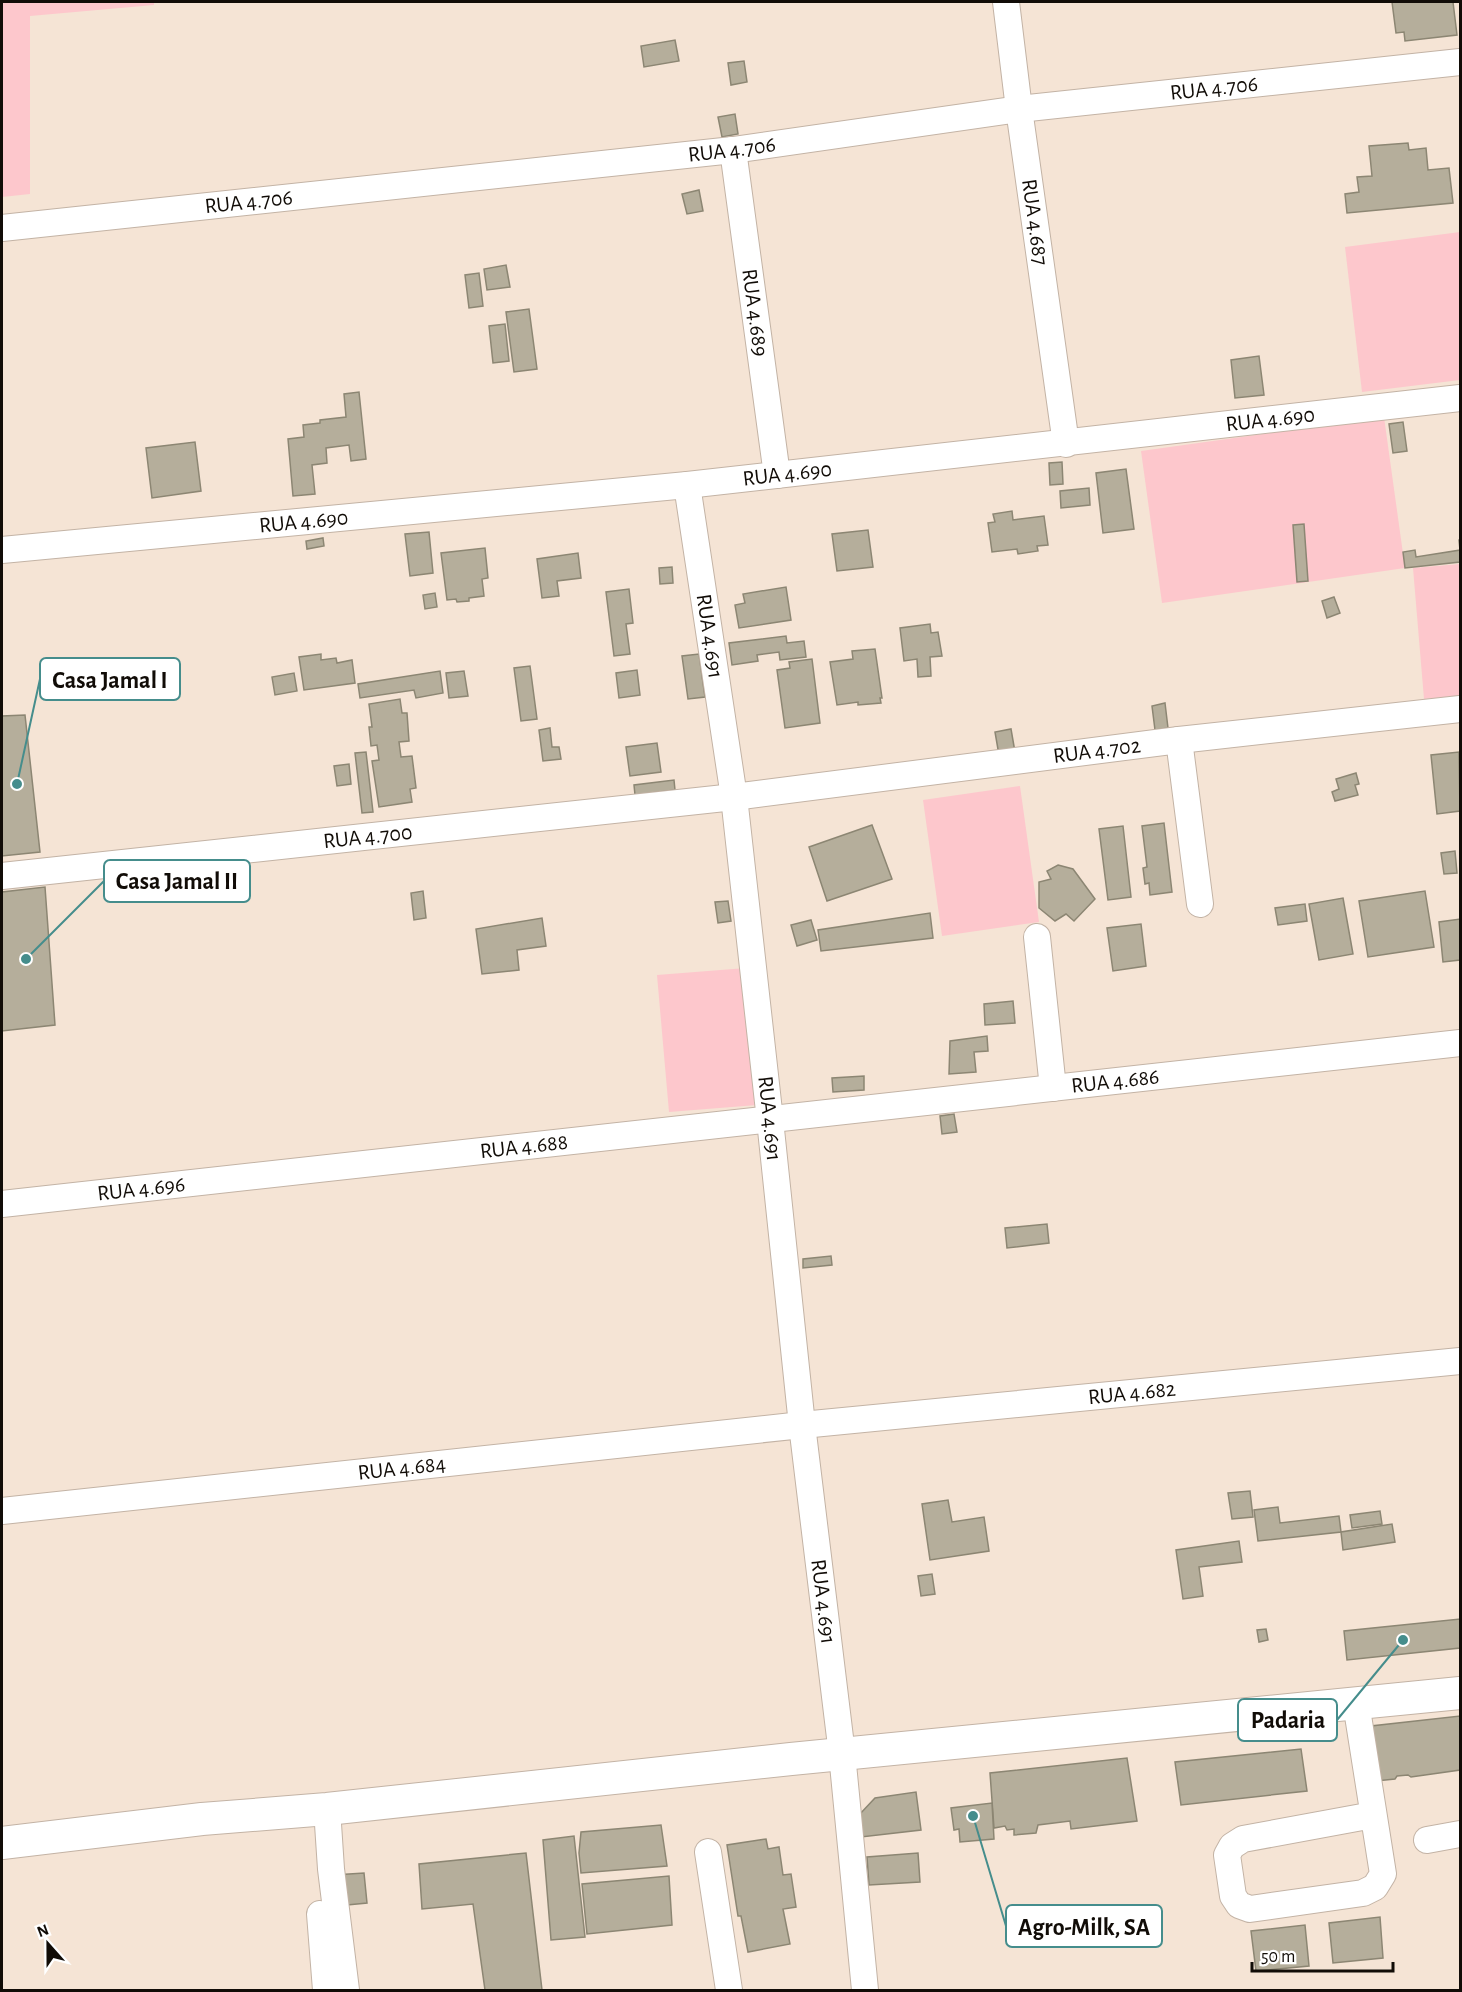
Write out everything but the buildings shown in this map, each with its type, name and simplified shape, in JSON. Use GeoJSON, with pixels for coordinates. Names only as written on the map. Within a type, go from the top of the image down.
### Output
{"type":"FeatureCollection","features":[{"type":"Feature","properties":{"kind":"main road"},"geometry":{"type":"LineString","coordinates":[[2,1843],[202,1819],[1461,1693]]}},
{"type":"Feature","properties":{"kind":"street","name":"RUA 4.687"},"geometry":{"type":"LineString","coordinates":[[1006,2],[1066,444]]}},
{"type":"Feature","properties":{"kind":"street","name":"RUA 4.706"},"geometry":{"type":"LineString","coordinates":[[2,228],[733,150],[1019,109],[1461,62]]}},
{"type":"Feature","properties":{"kind":"street","name":"RUA 4.689"},"geometry":{"type":"LineString","coordinates":[[733,150],[777,475]]}},
{"type":"Feature","properties":{"kind":"street","name":"RUA 4.690"},"geometry":{"type":"LineString","coordinates":[[2,550],[687,485],[1461,398]]}},
{"type":"Feature","properties":{"kind":"street","name":"RUA 4.691"},"geometry":{"type":"LineString","coordinates":[[687,485],[734,797],[802,1425],[842,1754],[865,1990]]}},
{"type":"Feature","properties":{"kind":"street","name":"RUA 4.702"},"geometry":{"type":"LineString","coordinates":[[734,797],[1179,740],[1461,709]]}},
{"type":"Feature","properties":{"kind":"street"},"geometry":{"type":"LineString","coordinates":[[1179,740],[1200,904]]}},
{"type":"Feature","properties":{"kind":"street","name":"RUA 4.700"},"geometry":{"type":"LineString","coordinates":[[2,876],[734,797]]}},
{"type":"Feature","properties":{"kind":"street"},"geometry":{"type":"LineString","coordinates":[[1037,937],[1053,1088]]}},
{"type":"Feature","properties":{"kind":"street","name":"RUA 4.686"},"geometry":{"type":"LineString","coordinates":[[770,1119],[1461,1043]]}},
{"type":"Feature","properties":{"kind":"street","name":"RUA 4.688"},"geometry":{"type":"LineString","coordinates":[[279,1174],[770,1119]]}},
{"type":"Feature","properties":{"kind":"street","name":"RUA 4.696"},"geometry":{"type":"LineString","coordinates":[[2,1204],[279,1174]]}},
{"type":"Feature","properties":{"kind":"street","name":"RUA 4.682"},"geometry":{"type":"LineString","coordinates":[[802,1425],[1461,1361]]}},
{"type":"Feature","properties":{"kind":"street","name":"RUA 4.684"},"geometry":{"type":"LineString","coordinates":[[2,1511],[802,1425]]}},
{"type":"Feature","properties":{"kind":"street"},"geometry":{"type":"LineString","coordinates":[[1356,1703],[1374,1815],[1383,1874],[1375,1887],[1363,1893],[1250,1909],[1239,1905],[1233,1896],[1227,1855],[1232,1846],[1243,1839],[1374,1815]]}},
{"type":"Feature","properties":{"kind":"street"},"geometry":{"type":"LineString","coordinates":[[318,1809],[320,1901],[326,1990]]}},
{"type":"Feature","properties":{"kind":"street"},"geometry":{"type":"LineString","coordinates":[[318,1809],[331,1869],[346,1990]]}},
{"type":"Feature","properties":{"kind":"street"},"geometry":{"type":"LineString","coordinates":[[1427,1840],[1461,1834]]}},
{"type":"Feature","properties":{"kind":"street"},"geometry":{"type":"LineString","coordinates":[[708,1852],[729,1990]]}},
{"type":"Feature","properties":{"kind":"shaded area"},"geometry":{"type":"Polygon","coordinates":[[[2,2],[154,2],[154,5],[30,16],[30,194],[2,197],[2,2]]]}},
{"type":"Feature","properties":{"kind":"shaded area"},"geometry":{"type":"Polygon","coordinates":[[[1460,232],[1460,380],[1362,392],[1345,247],[1460,232]]]}},
{"type":"Feature","properties":{"kind":"shaded area"},"geometry":{"type":"Polygon","coordinates":[[[1384,417],[1405,568],[1162,603],[1141,451],[1384,417]]]}},
{"type":"Feature","properties":{"kind":"shaded area"},"geometry":{"type":"Polygon","coordinates":[[[1460,564],[1460,696],[1424,699],[1413,568],[1460,564]]]}},
{"type":"Feature","properties":{"kind":"shaded area"},"geometry":{"type":"Polygon","coordinates":[[[1020,786],[1039,922],[942,936],[923,800],[1020,786]]]}},
{"type":"Feature","properties":{"kind":"shaded area"},"geometry":{"type":"Polygon","coordinates":[[[746,968],[757,1105],[669,1112],[657,975],[746,968]]]}},
{"type":"Feature","properties":{"kind":"place","name":"Casa Jamal I"},"geometry":{"type":"Point","coordinates":[17,784]}},
{"type":"Feature","properties":{"kind":"place","name":"Casa Jamal II"},"geometry":{"type":"Point","coordinates":[26,959]}},
{"type":"Feature","properties":{"kind":"place","name":"Padaria"},"geometry":{"type":"Point","coordinates":[1403,1640]}},
{"type":"Feature","properties":{"kind":"place","name":"Agro-Milk, SA"},"geometry":{"type":"Point","coordinates":[973,1816]}}]}
